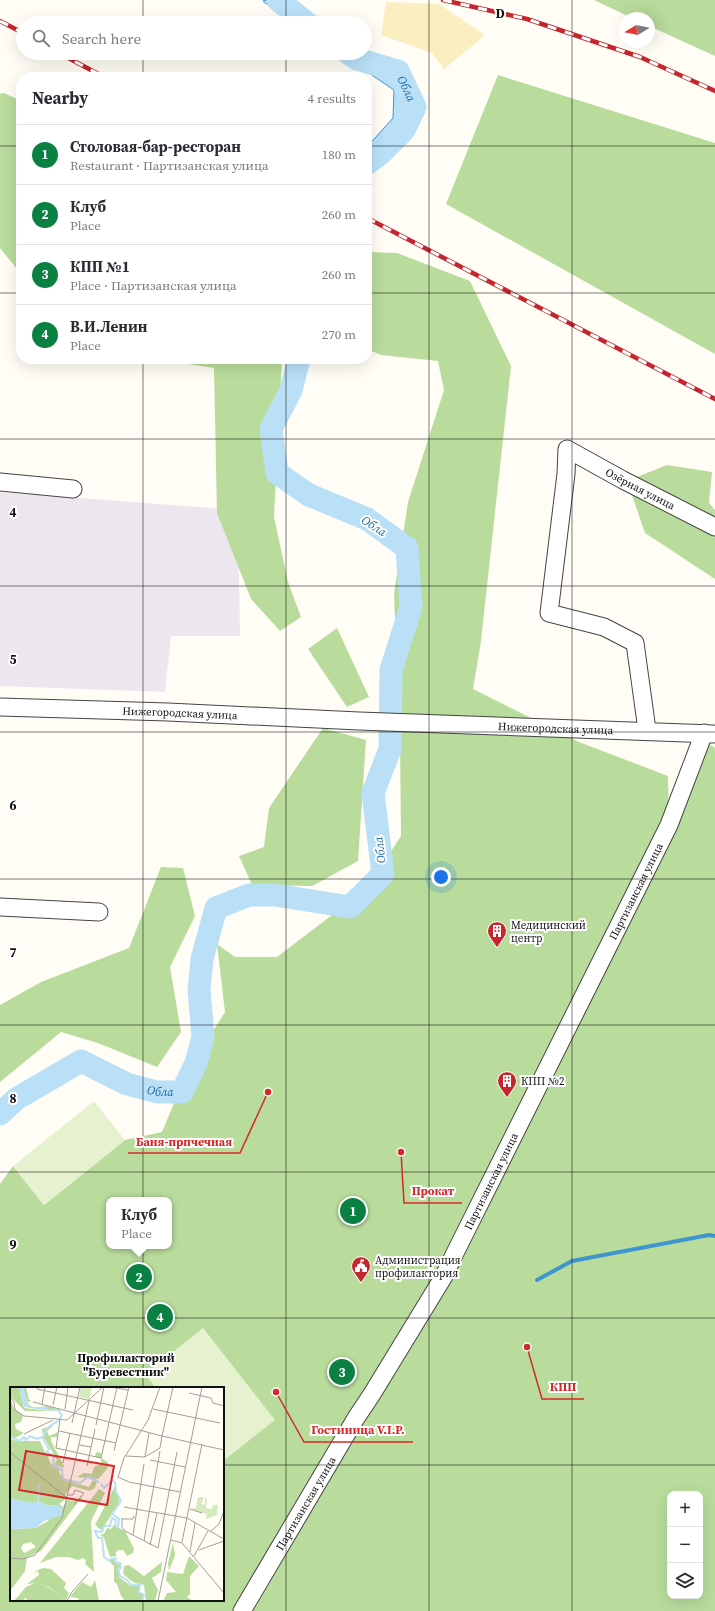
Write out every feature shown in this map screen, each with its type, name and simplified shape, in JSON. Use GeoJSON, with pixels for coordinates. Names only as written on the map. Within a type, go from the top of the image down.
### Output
{"type":"FeatureCollection","features":[{"type":"Feature","properties":{"kind":"street","name":"Озёрная улица"},"geometry":{"type":"LineString","coordinates":[[647,730],[635,643],[604,627],[549,613],[566,474],[567,449],[623,480],[715,527]]}},
{"type":"Feature","properties":{"kind":"street"},"geometry":{"type":"LineString","coordinates":[[0,482],[72,488]]}},
{"type":"Feature","properties":{"kind":"street","name":"Нижегородская улица"},"geometry":{"type":"LineString","coordinates":[[0,707],[168,712],[359,721],[647,730],[709,734]]}},
{"type":"Feature","properties":{"kind":"street","name":"Партизанская улица"},"geometry":{"type":"LineString","coordinates":[[242,1611],[356,1418],[444,1276],[669,825],[709,734]]}},
{"type":"Feature","properties":{"kind":"street"},"geometry":{"type":"LineString","coordinates":[[0,908],[99,912]]}},
{"type":"Feature","properties":{"kind":"shaded area"},"geometry":{"type":"Polygon","coordinates":[[[0,492],[238,510],[240,636],[171,636],[165,692],[0,686],[0,492]]]}},
{"type":"Feature","properties":{"kind":"green space"},"geometry":{"type":"Polygon","coordinates":[[[594,0],[715,0],[715,56],[655,29],[655,12],[619,12],[594,0]]]}},
{"type":"Feature","properties":{"kind":"green space"},"geometry":{"type":"Polygon","coordinates":[[[498,75],[715,143],[715,354],[446,204],[498,75]]]}},
{"type":"Feature","properties":{"kind":"green space"},"geometry":{"type":"Polygon","coordinates":[[[4,93],[16,99],[16,268],[0,248],[0,94],[4,93]]]}},
{"type":"Feature","properties":{"kind":"green space"},"geometry":{"type":"Polygon","coordinates":[[[372,252],[397,253],[470,281],[511,366],[481,641],[473,689],[579,742],[668,776],[669,824],[708,743],[715,748],[715,1611],[0,1611],[0,1184],[13,1166],[44,1205],[125,1140],[162,1132],[187,1072],[225,1012],[217,944],[235,957],[277,957],[366,889],[401,836],[400,737],[394,594],[408,502],[444,390],[438,361],[381,355],[372,351],[372,252]]]}},
{"type":"Feature","properties":{"kind":"green space"},"geometry":{"type":"Polygon","coordinates":[[[188,364],[282,364],[274,517],[288,582],[301,617],[280,631],[251,599],[217,513],[214,368],[188,364]]]}},
{"type":"Feature","properties":{"kind":"green space"},"geometry":{"type":"Polygon","coordinates":[[[667,465],[712,472],[709,503],[715,510],[715,579],[645,533],[627,481],[667,465]]]}},
{"type":"Feature","properties":{"kind":"green space"},"geometry":{"type":"Polygon","coordinates":[[[337,628],[369,697],[347,707],[308,649],[337,628]]]}},
{"type":"Feature","properties":{"kind":"green space"},"geometry":{"type":"Polygon","coordinates":[[[323,728],[366,740],[358,861],[312,886],[252,885],[239,856],[264,847],[269,808],[323,728]]]}},
{"type":"Feature","properties":{"kind":"green space"},"geometry":{"type":"Polygon","coordinates":[[[161,867],[183,868],[195,916],[170,967],[181,1032],[157,1067],[98,1043],[61,1032],[0,1082],[0,1005],[41,982],[129,948],[161,867]]]}},
{"type":"Feature","properties":{"kind":"green space"},"geometry":{"type":"Polygon","coordinates":[[[94,1101],[125,1140],[44,1205],[13,1166],[94,1101]]]}},
{"type":"Feature","properties":{"kind":"green space"},"geometry":{"type":"Polygon","coordinates":[[[203,1328],[275,1420],[224,1460],[224,1387],[155,1387],[145,1374],[203,1328]]]}},
{"type":"Feature","properties":{"kind":"sand"},"geometry":{"type":"Polygon","coordinates":[[[386,2],[439,4],[485,35],[444,69],[432,53],[381,35],[386,2]]]}},
{"type":"Feature","properties":{"kind":"water"},"geometry":{"type":"Polygon","coordinates":[[[278,0],[298,16],[282,16],[263,1],[278,0]]]}},
{"type":"Feature","properties":{"kind":"water"},"geometry":{"type":"Polygon","coordinates":[[[349,60],[360,60],[398,71],[415,107],[404,130],[372,160],[372,141],[393,118],[394,90],[372,75],[372,72],[367,72],[349,60]]]}},
{"type":"Feature","properties":{"kind":"waterway","name":"Обла"},"geometry":{"type":"LineString","coordinates":[[278,0],[298,16]]}},
{"type":"Feature","properties":{"kind":"waterway","name":"Обла"},"geometry":{"type":"LineString","coordinates":[[360,60],[398,71],[415,107],[404,130],[372,160]]}},
{"type":"Feature","properties":{"kind":"waterway","name":"Обла"},"geometry":{"type":"LineString","coordinates":[[0,1114],[16,1099],[81,1061],[127,1084],[157,1092],[182,1092],[196,1063],[203,1037],[199,990],[202,959],[216,908],[249,895],[275,895],[350,907],[383,874],[373,793],[390,749],[391,670],[411,607],[407,548],[367,519],[309,495],[277,473],[271,429],[291,390],[298,364]]}},
{"type":"Feature","properties":{"kind":"waterway"},"geometry":{"type":"LineString","coordinates":[[537,1280],[572,1261],[709,1235],[715,1236]]}},
{"type":"Feature","properties":{"kind":"railway"},"geometry":{"type":"LineString","coordinates":[[443,0],[527,19],[640,57],[715,91]]}},
{"type":"Feature","properties":{"kind":"railway"},"geometry":{"type":"LineString","coordinates":[[0,21],[16,29]]}},
{"type":"Feature","properties":{"kind":"railway"},"geometry":{"type":"LineString","coordinates":[[72,60],[95,72]]}},
{"type":"Feature","properties":{"kind":"railway"},"geometry":{"type":"LineString","coordinates":[[372,221],[715,399]]}},
{"type":"Feature","properties":{"kind":"place","name":"Медицинский центр"},"geometry":{"type":"Point","coordinates":[497,948]}},
{"type":"Feature","properties":{"kind":"place","name":"Баня-прпчечная"},"geometry":{"type":"Point","coordinates":[268,1092]}},
{"type":"Feature","properties":{"kind":"place","name":"КПП №2"},"geometry":{"type":"Point","coordinates":[507,1098]}},
{"type":"Feature","properties":{"kind":"place","name":"Прокат"},"geometry":{"type":"Point","coordinates":[401,1152]}},
{"type":"Feature","properties":{"kind":"place","name":"Столовая-бар-ресторан"},"geometry":{"type":"Point","coordinates":[353,1211]}},
{"type":"Feature","properties":{"kind":"place","name":"Клуб"},"geometry":{"type":"Point","coordinates":[139,1277]}},
{"type":"Feature","properties":{"kind":"place","name":"Администрация профилактория"},"geometry":{"type":"Point","coordinates":[361,1283]}},
{"type":"Feature","properties":{"kind":"place","name":"В.И.Ленин"},"geometry":{"type":"Point","coordinates":[160,1317]}},
{"type":"Feature","properties":{"kind":"place","name":"КПП"},"geometry":{"type":"Point","coordinates":[527,1347]}},
{"type":"Feature","properties":{"kind":"place","name":"КПП №1"},"geometry":{"type":"Point","coordinates":[342,1372]}},
{"type":"Feature","properties":{"kind":"place","name":"Гостиница V.I.P."},"geometry":{"type":"Point","coordinates":[276,1392]}},
{"type":"Feature","properties":{"kind":"district","name":"Профилакторий \"Буревестник\""},"geometry":{"type":"Point","coordinates":[126,1365]}}]}
